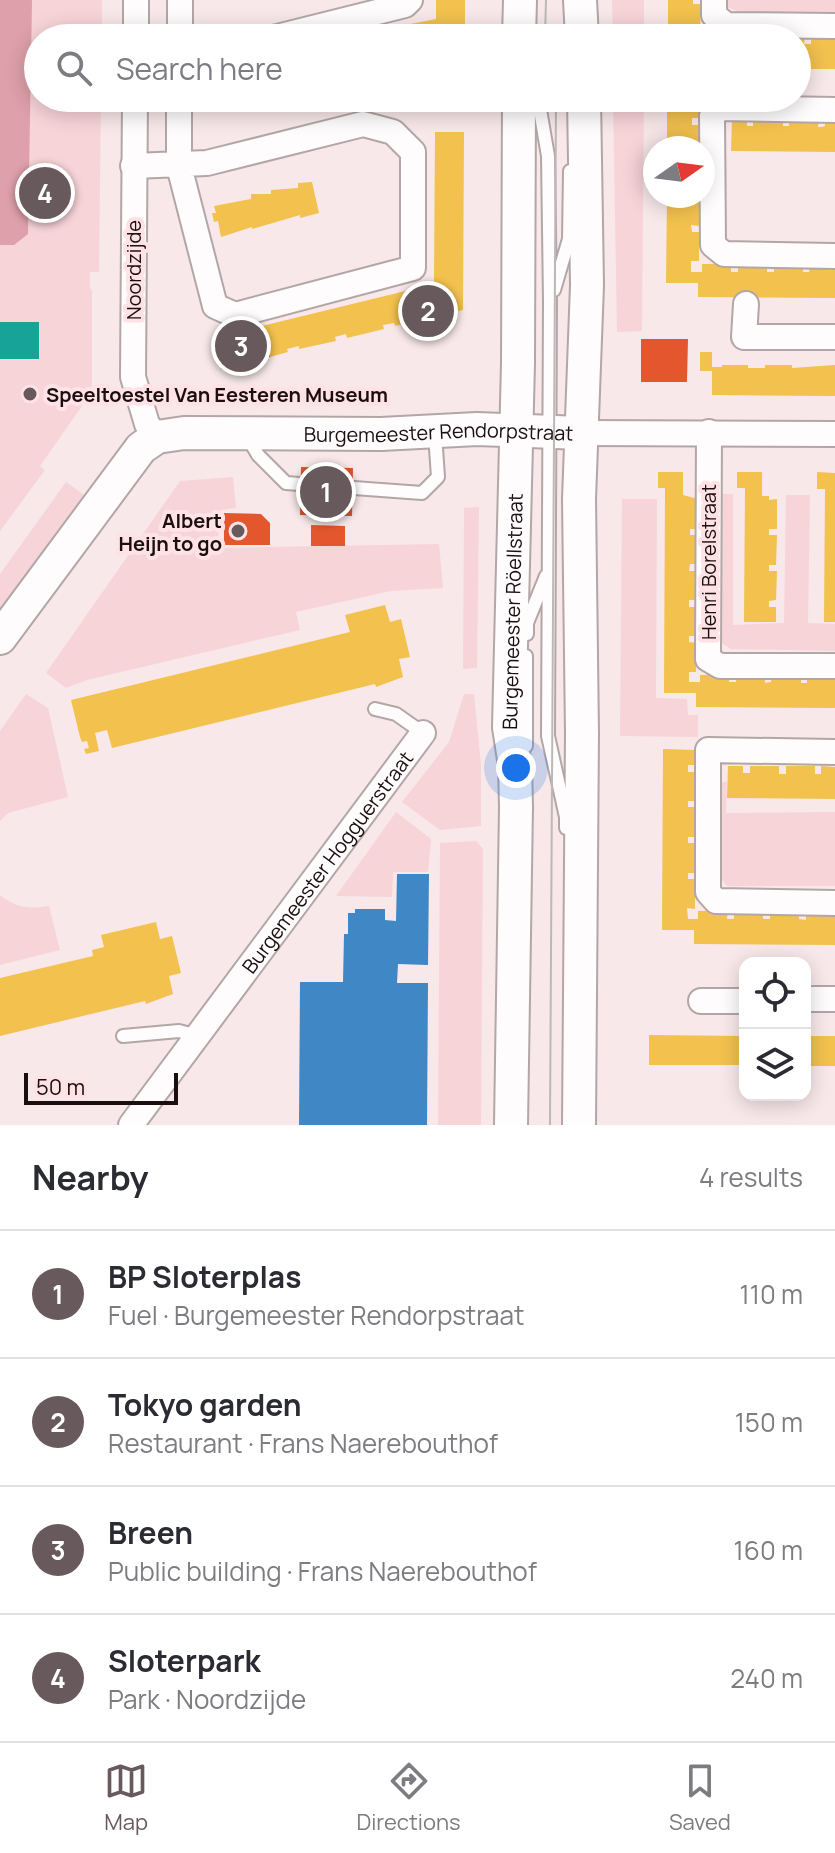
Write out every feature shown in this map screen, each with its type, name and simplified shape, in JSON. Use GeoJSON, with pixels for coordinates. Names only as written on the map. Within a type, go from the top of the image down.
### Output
{"type":"FeatureCollection","features":[{"type":"Feature","properties":{"kind":"main road"},"geometry":{"type":"LineString","coordinates":[[519,24],[520,0]]}},
{"type":"Feature","properties":{"kind":"main road"},"geometry":{"type":"LineString","coordinates":[[580,0],[581,24]]}},
{"type":"Feature","properties":{"kind":"main road","name":"Burgemeester Röellstraat"},"geometry":{"type":"LineString","coordinates":[[511,1125],[516,807],[515,766],[509,727],[519,112]]}},
{"type":"Feature","properties":{"kind":"main road"},"geometry":{"type":"LineString","coordinates":[[579,1125],[582,433],[587,285],[584,112]]}},
{"type":"Feature","properties":{"kind":"main road","name":"Burgemeester Rendorpstraat"},"geometry":{"type":"LineString","coordinates":[[149,442],[184,433],[381,434],[491,429],[582,433]]}},
{"type":"Feature","properties":{"kind":"main road"},"geometry":{"type":"LineString","coordinates":[[0,638],[149,442]]}},
{"type":"Feature","properties":{"kind":"street"},"geometry":{"type":"LineString","coordinates":[[136,0],[136,24]]}},
{"type":"Feature","properties":{"kind":"street"},"geometry":{"type":"LineString","coordinates":[[180,0],[180,24]]}},
{"type":"Feature","properties":{"kind":"street"},"geometry":{"type":"LineString","coordinates":[[329,24],[405,5],[410,0]]}},
{"type":"Feature","properties":{"kind":"street"},"geometry":{"type":"LineString","coordinates":[[714,0],[714,15],[725,24]]}},
{"type":"Feature","properties":{"kind":"street"},"geometry":{"type":"LineString","coordinates":[[811,26],[835,26]]}},
{"type":"Feature","properties":{"kind":"street"},"geometry":{"type":"LineString","coordinates":[[811,110],[835,110]]}},
{"type":"Feature","properties":{"kind":"street","name":"Noordzijde"},"geometry":{"type":"LineString","coordinates":[[135,112],[133,377],[149,442]]}},
{"type":"Feature","properties":{"kind":"street"},"geometry":{"type":"LineString","coordinates":[[133,166],[179,166],[207,163],[363,124],[393,132],[413,152],[413,268],[235,315],[215,306],[179,166],[179,112]]}},
{"type":"Feature","properties":{"kind":"street"},"geometry":{"type":"LineString","coordinates":[[716,112],[712,116],[713,245],[724,254],[835,256]]}},
{"type":"Feature","properties":{"kind":"street"},"geometry":{"type":"LineString","coordinates":[[746,304],[744,337],[835,337]]}},
{"type":"Feature","properties":{"kind":"street","name":"Henri Borelstraat"},"geometry":{"type":"LineString","coordinates":[[709,432],[708,659],[720,666],[835,666]]}},
{"type":"Feature","properties":{"kind":"street","name":"Burgemeester Rendorpstraat"},"geometry":{"type":"LineString","coordinates":[[582,433],[835,434]]}},
{"type":"Feature","properties":{"kind":"street","name":"Burgemeester Hogguerstraat"},"geometry":{"type":"LineString","coordinates":[[131,1125],[423,733]]}},
{"type":"Feature","properties":{"kind":"street"},"geometry":{"type":"LineString","coordinates":[[835,752],[708,750],[708,892],[716,901],[835,903]]}},
{"type":"Feature","properties":{"kind":"street"},"geometry":{"type":"LineString","coordinates":[[811,999],[835,999]]}},
{"type":"Feature","properties":{"kind":"street"},"geometry":{"type":"LineString","coordinates":[[701,1001],[739,1001]]}},
{"type":"Feature","properties":{"kind":"lane"},"geometry":{"type":"LineString","coordinates":[[532,24],[533,0]]}},
{"type":"Feature","properties":{"kind":"lane"},"geometry":{"type":"LineString","coordinates":[[570,24],[571,0]]}},
{"type":"Feature","properties":{"kind":"lane","name":"Burgemeester Röellstraat"},"geometry":{"type":"LineString","coordinates":[[540,112],[548,156],[550,301],[548,736],[566,817],[566,848]]}},
{"type":"Feature","properties":{"kind":"lane","name":"Burgemeester Röellstraat"},"geometry":{"type":"LineString","coordinates":[[550,301],[569,239],[570,161]]}},
{"type":"Feature","properties":{"kind":"lane"},"geometry":{"type":"LineString","coordinates":[[245,432],[258,455],[286,483],[422,493],[438,477],[435,430]]}},
{"type":"Feature","properties":{"kind":"lane","name":"Burgemeester Röellstraat"},"geometry":{"type":"LineString","coordinates":[[524,1125],[527,623],[548,574]]}},
{"type":"Feature","properties":{"kind":"lane","name":"Burgemeester Hogguerstraat"},"geometry":{"type":"LineString","coordinates":[[375,709],[396,714],[423,733]]}},
{"type":"Feature","properties":{"kind":"lane"},"geometry":{"type":"LineString","coordinates":[[123,1036],[179,1031],[198,1036]]}},
{"type":"Feature","properties":{"kind":"shaded area"},"geometry":{"type":"Polygon","coordinates":[[[0,0],[102,0],[102,24],[24,24],[24,112],[101,112],[99,272],[90,272],[92,385],[89,396],[40,466],[45,470],[0,531],[0,0]]]}},
{"type":"Feature","properties":{"kind":"shaded area"},"geometry":{"type":"Polygon","coordinates":[[[0,0],[32,0],[32,24],[24,24],[24,112],[30,112],[28,234],[14,245],[0,245],[0,0]]]}},
{"type":"Feature","properties":{"kind":"shaded area"},"geometry":{"type":"Polygon","coordinates":[[[612,0],[644,0],[644,24],[613,24],[612,0]]]}},
{"type":"Feature","properties":{"kind":"shaded area"},"geometry":{"type":"Polygon","coordinates":[[[720,0],[835,0],[835,15],[756,15],[728,7],[720,0]]]}},
{"type":"Feature","properties":{"kind":"shaded area"},"geometry":{"type":"Polygon","coordinates":[[[613,112],[644,112],[642,331],[617,332],[613,112]]]}},
{"type":"Feature","properties":{"kind":"shaded area"},"geometry":{"type":"Polygon","coordinates":[[[233,477],[236,508],[221,510],[217,548],[439,544],[443,588],[391,591],[296,612],[300,630],[87,680],[66,688],[46,673],[180,481],[233,477]]]}},
{"type":"Feature","properties":{"kind":"shaded area"},"geometry":{"type":"Polygon","coordinates":[[[66,482],[87,497],[0,617],[0,574],[66,482]]]}},
{"type":"Feature","properties":{"kind":"shaded area"},"geometry":{"type":"Polygon","coordinates":[[[722,494],[733,494],[733,625],[784,623],[786,495],[810,495],[808,623],[835,624],[835,651],[731,649],[723,644],[722,494]]]}},
{"type":"Feature","properties":{"kind":"shaded area"},"geometry":{"type":"Polygon","coordinates":[[[622,499],[657,499],[656,698],[687,699],[688,715],[698,715],[698,737],[620,736],[622,499]]]}},
{"type":"Feature","properties":{"kind":"shaded area"},"geometry":{"type":"Polygon","coordinates":[[[479,507],[477,668],[463,669],[464,508],[479,507]]]}},
{"type":"Feature","properties":{"kind":"shaded area"},"geometry":{"type":"Polygon","coordinates":[[[26,694],[48,708],[68,797],[8,813],[0,821],[0,731],[26,694]]]}},
{"type":"Feature","properties":{"kind":"shaded area"},"geometry":{"type":"Polygon","coordinates":[[[464,694],[474,694],[481,765],[481,826],[440,830],[402,802],[449,742],[464,694]]]}},
{"type":"Feature","properties":{"kind":"shaded area"},"geometry":{"type":"Polygon","coordinates":[[[718,782],[727,782],[726,813],[835,812],[835,886],[727,886],[720,877],[718,782]]]}},
{"type":"Feature","properties":{"kind":"shaded area"},"geometry":{"type":"Polygon","coordinates":[[[396,812],[431,839],[428,872],[393,872],[392,897],[336,896],[396,812]]]}},
{"type":"Feature","properties":{"kind":"shaded area"},"geometry":{"type":"Polygon","coordinates":[[[476,841],[483,849],[481,1125],[438,1125],[440,843],[476,841]]]}},
{"type":"Feature","properties":{"kind":"shaded area"},"geometry":{"type":"Polygon","coordinates":[[[0,895],[23,906],[49,906],[60,950],[0,965],[0,895]]]}},
{"type":"Feature","properties":{"kind":"building: Homes"},"geometry":{"type":"Polygon","coordinates":[[[436,0],[465,0],[465,24],[410,24],[436,19],[436,0]]]}},
{"type":"Feature","properties":{"kind":"building: Homes"},"geometry":{"type":"Polygon","coordinates":[[[668,0],[693,0],[693,4],[701,4],[700,24],[668,24],[668,0]]]}},
{"type":"Feature","properties":{"kind":"building: Homes"},"geometry":{"type":"Polygon","coordinates":[[[811,37],[835,37],[835,69],[811,69],[811,37]]]}},
{"type":"Feature","properties":{"kind":"building: Homes"},"geometry":{"type":"Polygon","coordinates":[[[667,112],[700,112],[700,118],[692,118],[692,125],[700,125],[700,136],[667,136],[667,112]]]}},
{"type":"Feature","properties":{"kind":"building: Homes"},"geometry":{"type":"Polygon","coordinates":[[[732,118],[747,119],[747,126],[753,126],[753,119],[783,119],[783,126],[789,126],[789,119],[819,119],[818,127],[825,126],[825,119],[835,119],[835,152],[731,151],[732,118]]]}},
{"type":"Feature","properties":{"kind":"building: Homes"},"geometry":{"type":"Polygon","coordinates":[[[435,132],[464,132],[463,310],[444,314],[443,311],[431,314],[432,317],[395,326],[394,323],[383,325],[384,329],[347,338],[346,334],[335,337],[336,341],[299,349],[299,346],[270,357],[262,326],[434,284],[435,132]]]}},
{"type":"Feature","properties":{"kind":"building: Homes"},"geometry":{"type":"Polygon","coordinates":[[[312,182],[319,213],[300,218],[300,215],[221,237],[218,221],[214,222],[214,206],[251,199],[251,194],[271,194],[271,190],[298,188],[298,183],[312,182]]]}},
{"type":"Feature","properties":{"kind":"building: Homes"},"geometry":{"type":"Polygon","coordinates":[[[667,208],[699,208],[699,226],[691,225],[692,232],[699,232],[699,261],[691,261],[691,272],[702,272],[702,264],[731,264],[731,272],[738,272],[738,264],[767,265],[767,272],[774,272],[774,265],[803,265],[803,272],[809,272],[810,265],[835,265],[835,298],[698,297],[698,283],[666,283],[667,208]]]}},
{"type":"Feature","properties":{"kind":"building: Homes"},"geometry":{"type":"Polygon","coordinates":[[[700,352],[712,352],[712,367],[835,365],[835,396],[712,395],[712,371],[700,371],[700,352]]]}},
{"type":"Feature","properties":{"kind":"building: Homes"},"geometry":{"type":"Polygon","coordinates":[[[658,472],[683,472],[683,495],[698,499],[697,529],[690,529],[690,535],[697,535],[697,564],[690,564],[689,571],[697,571],[697,600],[689,600],[689,607],[697,607],[696,636],[689,636],[689,642],[697,643],[696,672],[689,672],[689,682],[700,682],[700,675],[729,675],[729,682],[736,682],[736,675],[765,675],[765,683],[771,682],[771,675],[801,675],[801,683],[807,683],[807,675],[835,676],[835,708],[696,707],[696,693],[664,693],[665,488],[658,488],[658,472]]]}},
{"type":"Feature","properties":{"kind":"building: Homes"},"geometry":{"type":"Polygon","coordinates":[[[737,472],[762,472],[762,496],[769,496],[769,500],[777,499],[777,529],[769,529],[769,535],[777,535],[776,565],[769,565],[769,571],[777,571],[776,600],[769,601],[769,607],[776,607],[776,622],[744,622],[745,488],[737,488],[737,472]]]}},
{"type":"Feature","properties":{"kind":"building: Homes"},"geometry":{"type":"Polygon","coordinates":[[[817,472],[835,473],[835,622],[824,622],[825,489],[817,489],[817,472]]]}},
{"type":"Feature","properties":{"kind":"building: Homes"},"geometry":{"type":"Polygon","coordinates":[[[385,605],[390,622],[401,619],[410,657],[399,659],[403,677],[376,687],[375,684],[112,748],[107,730],[95,733],[99,751],[86,754],[84,749],[89,748],[87,741],[82,742],[80,737],[71,700],[350,632],[345,615],[385,605]]]}},
{"type":"Feature","properties":{"kind":"building: Homes"},"geometry":{"type":"Polygon","coordinates":[[[663,749],[696,750],[696,765],[688,765],[688,772],[696,772],[696,786],[695,801],[688,801],[688,807],[696,807],[695,837],[688,837],[688,843],[695,843],[695,873],[688,873],[688,879],[695,879],[695,909],[687,908],[688,919],[698,919],[698,911],[728,911],[727,919],[734,919],[734,912],[763,912],[763,919],[770,919],[770,912],[799,912],[799,919],[806,920],[806,912],[835,912],[835,945],[694,944],[694,930],[662,930],[663,749]]]}},
{"type":"Feature","properties":{"kind":"building: Homes"},"geometry":{"type":"Polygon","coordinates":[[[728,766],[743,766],[743,773],[750,773],[750,766],[779,766],[779,774],[786,774],[786,766],[815,766],[815,774],[821,774],[821,766],[835,767],[835,799],[727,798],[728,766]]]}},
{"type":"Feature","properties":{"kind":"building: Homes"},"geometry":{"type":"Polygon","coordinates":[[[156,922],[160,939],[172,936],[181,973],[169,976],[173,994],[146,1004],[145,1001],[0,1036],[0,978],[93,956],[92,950],[104,947],[101,935],[156,922]]]}},
{"type":"Feature","properties":{"kind":"building: Homes"},"geometry":{"type":"Polygon","coordinates":[[[649,1035],[739,1036],[739,1065],[649,1065],[649,1035]]]}},
{"type":"Feature","properties":{"kind":"building: Homes"},"geometry":{"type":"Polygon","coordinates":[[[811,1036],[835,1036],[835,1066],[811,1066],[811,1036]]]}},
{"type":"Feature","properties":{"kind":"building: Shops"},"geometry":{"type":"Polygon","coordinates":[[[641,339],[688,339],[687,382],[641,382],[641,339]]]}},
{"type":"Feature","properties":{"kind":"building: Shops"},"geometry":{"type":"Polygon","coordinates":[[[301,467],[353,468],[352,516],[300,515],[301,467]]]}},
{"type":"Feature","properties":{"kind":"building: Shops"},"geometry":{"type":"Polygon","coordinates":[[[224,513],[261,514],[270,523],[270,545],[224,545],[224,513]]]}},
{"type":"Feature","properties":{"kind":"building: Shops"},"geometry":{"type":"Polygon","coordinates":[[[311,525],[345,526],[345,546],[311,546],[311,525]]]}},
{"type":"Feature","properties":{"kind":"building: Schools"},"geometry":{"type":"Polygon","coordinates":[[[397,874],[429,874],[428,965],[398,964],[397,983],[428,983],[427,1125],[299,1125],[300,982],[343,982],[344,934],[348,934],[348,913],[355,913],[355,909],[385,909],[385,920],[396,921],[397,874]]]}},
{"type":"Feature","properties":{"kind":"building: Public"},"geometry":{"type":"Polygon","coordinates":[[[0,322],[39,322],[39,359],[0,359],[0,322]]]}},
{"type":"Feature","properties":{"kind":"building: Public"},"geometry":{"type":"Polygon","coordinates":[[[262,326],[270,357],[239,360],[240,364],[221,369],[213,338],[262,326]]]}},
{"type":"Feature","properties":{"kind":"tram line"},"geometry":{"type":"LineString","coordinates":[[545,24],[546,0]]}},
{"type":"Feature","properties":{"kind":"tram line"},"geometry":{"type":"LineString","coordinates":[[550,1125],[556,112]]}},
{"type":"Feature","properties":{"kind":"place","name":"Sloterpark"},"geometry":{"type":"Point","coordinates":[45,193]}},
{"type":"Feature","properties":{"kind":"place","name":"Tokyo garden"},"geometry":{"type":"Point","coordinates":[428,311]}},
{"type":"Feature","properties":{"kind":"place","name":"Breen"},"geometry":{"type":"Point","coordinates":[241,346]}},
{"type":"Feature","properties":{"kind":"place","name":"Speeltoestel Van Eesteren Museum"},"geometry":{"type":"Point","coordinates":[30,394]}},
{"type":"Feature","properties":{"kind":"place","name":"BP Sloterplas"},"geometry":{"type":"Point","coordinates":[326,492]}},
{"type":"Feature","properties":{"kind":"place","name":"Albert Heijn to go"},"geometry":{"type":"Point","coordinates":[238,531]}}]}
